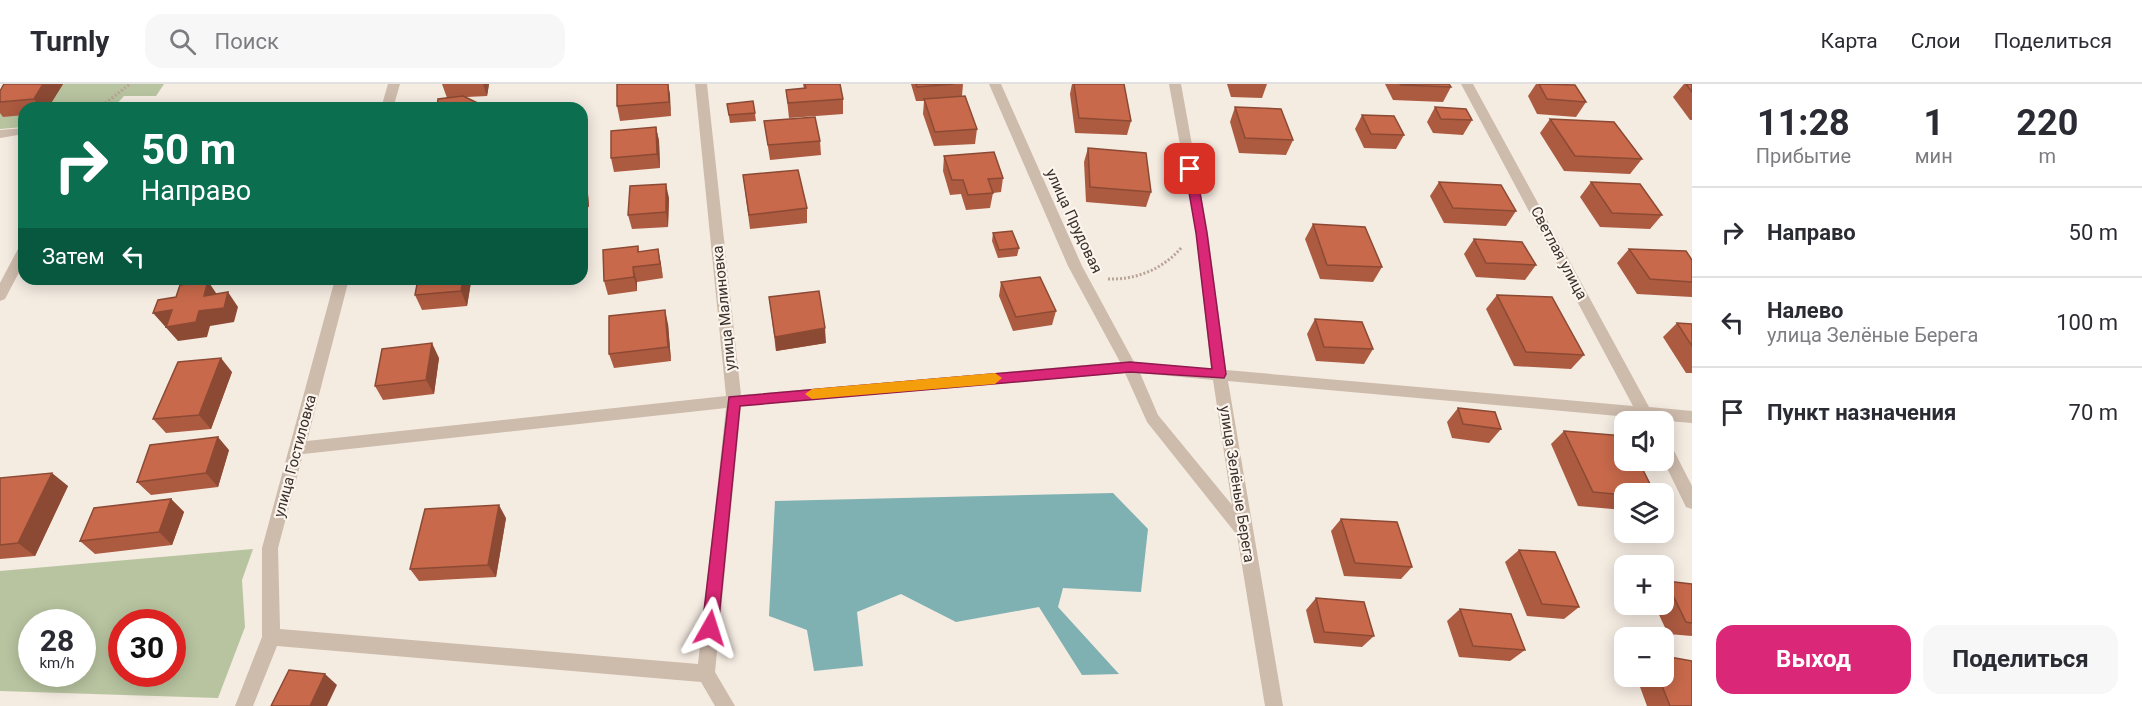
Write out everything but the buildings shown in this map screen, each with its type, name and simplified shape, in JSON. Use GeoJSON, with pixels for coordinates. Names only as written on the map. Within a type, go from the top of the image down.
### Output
{"type":"FeatureCollection","features":[{"type":"Feature","properties":{"kind":"street"},"geometry":{"type":"LineString","coordinates":[[389,102],[394,84]]}},
{"type":"Feature","properties":{"kind":"street","name":"улица Малиновка"},"geometry":{"type":"LineString","coordinates":[[700,84],[734,401],[705,674]]}},
{"type":"Feature","properties":{"kind":"street","name":"улица Прудовая"},"geometry":{"type":"LineString","coordinates":[[995,84],[1075,266],[1130,367],[1152,418],[1244,531]]}},
{"type":"Feature","properties":{"kind":"street","name":"улица Зелёные Берега"},"geometry":{"type":"LineString","coordinates":[[1175,84],[1202,233],[1219,374],[1274,706]]}},
{"type":"Feature","properties":{"kind":"street","name":"Светлая улица"},"geometry":{"type":"LineString","coordinates":[[1467,84],[1645,411]]}},
{"type":"Feature","properties":{"kind":"street"},"geometry":{"type":"LineString","coordinates":[[0,134],[18,132]]}},
{"type":"Feature","properties":{"kind":"street"},"geometry":{"type":"LineString","coordinates":[[0,296],[18,262]]}},
{"type":"Feature","properties":{"kind":"street","name":"улица Гостиловка"},"geometry":{"type":"LineString","coordinates":[[271,637],[270,548],[340,285]]}},
{"type":"Feature","properties":{"kind":"street"},"geometry":{"type":"LineString","coordinates":[[297,448],[734,401],[1130,367],[1614,414]]}},
{"type":"Feature","properties":{"kind":"street"},"geometry":{"type":"LineString","coordinates":[[1674,417],[1692,417]]}},
{"type":"Feature","properties":{"kind":"street"},"geometry":{"type":"LineString","coordinates":[[1674,467],[1692,502]]}},
{"type":"Feature","properties":{"kind":"street"},"geometry":{"type":"LineString","coordinates":[[244,706],[271,637],[705,674],[726,706]]}},
{"type":"Feature","properties":{"kind":"path"},"geometry":{"type":"LineString","coordinates":[[107,102],[130,84]]}},
{"type":"Feature","properties":{"kind":"path"},"geometry":{"type":"LineString","coordinates":[[1075,266],[1094,277],[1120,281],[1136,276],[1176,255],[1186,242],[1202,233]]}},
{"type":"Feature","properties":{"kind":"green space"},"geometry":{"type":"Polygon","coordinates":[[[14,84],[164,84],[156,96],[124,96],[118,102],[18,102],[18,128],[0,129],[0,106],[14,84]]]}},
{"type":"Feature","properties":{"kind":"green space"},"geometry":{"type":"Polygon","coordinates":[[[253,549],[242,580],[245,627],[218,698],[0,691],[0,571],[253,549]]]}},
{"type":"Feature","properties":{"kind":"water"},"geometry":{"type":"Polygon","coordinates":[[[1113,493],[1148,529],[1141,592],[1063,588],[1058,607],[1119,674],[1082,675],[1039,607],[956,622],[901,594],[857,612],[863,666],[814,671],[807,630],[769,616],[775,501],[1113,493]]]}},
{"type":"Feature","properties":{"kind":"slow traffic"},"geometry":{"type":"LineString","coordinates":[[812,394],[995,378]]}},
{"type":"Feature","properties":{"kind":"route"},"geometry":{"type":"LineString","coordinates":[[710,628],[734,401],[1130,367],[1219,374],[1202,233],[1190,169]]}}]}
